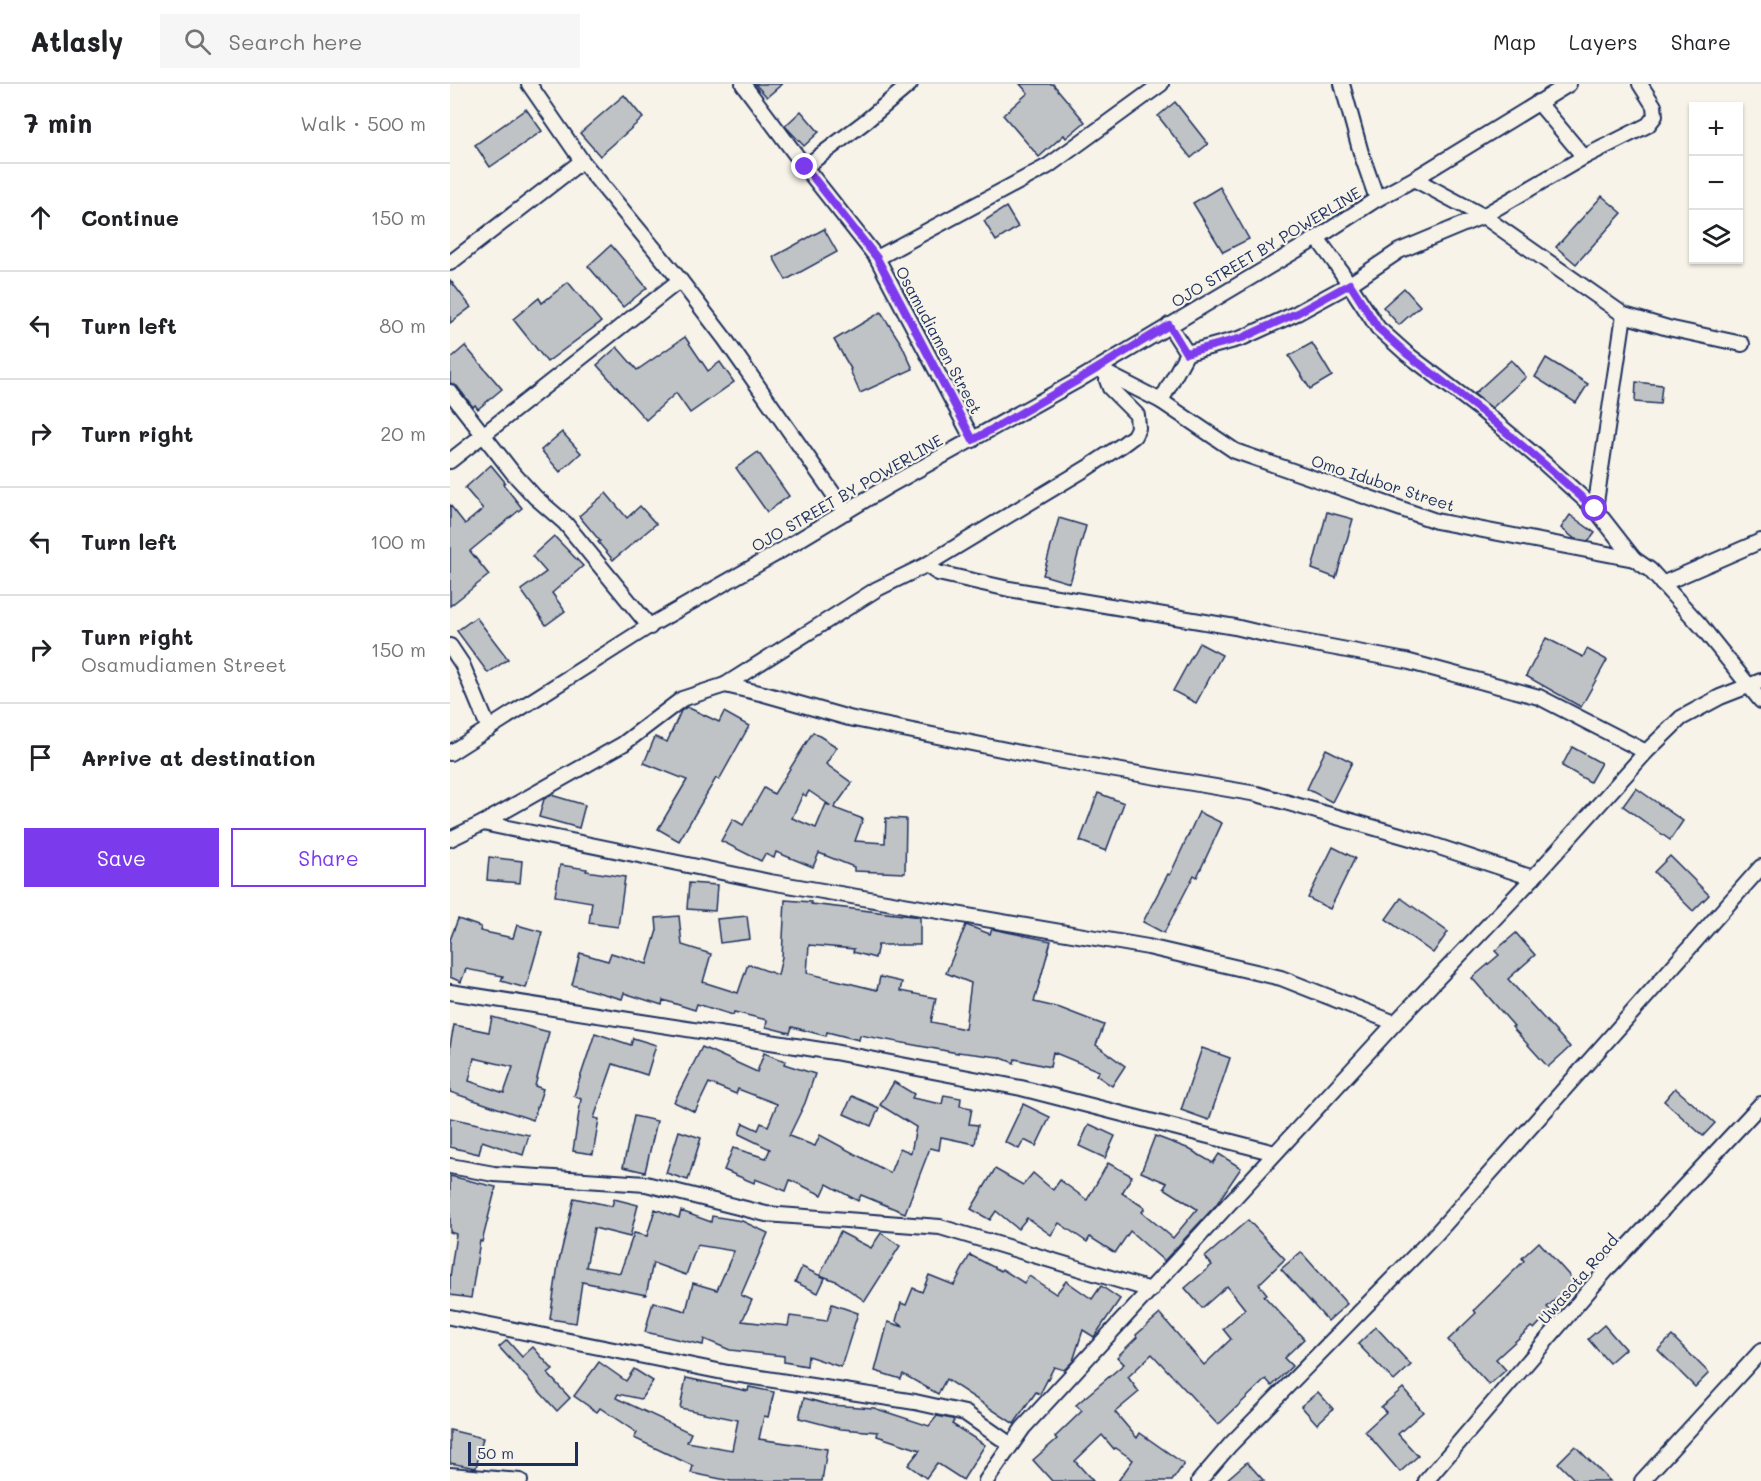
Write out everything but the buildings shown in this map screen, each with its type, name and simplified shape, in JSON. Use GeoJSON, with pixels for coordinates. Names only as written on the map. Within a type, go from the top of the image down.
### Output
{"type":"FeatureCollection","features":[{"type":"Feature","properties":{"kind":"street"},"geometry":{"type":"LineString","coordinates":[[529,84],[582,161],[680,280],[725,339],[846,512]]}},
{"type":"Feature","properties":{"kind":"street","name":"Osamudiamen Street"},"geometry":{"type":"LineString","coordinates":[[743,84],[877,258],[973,440]]}},
{"type":"Feature","properties":{"kind":"street"},"geometry":{"type":"LineString","coordinates":[[805,167],[910,84]]}},
{"type":"Feature","properties":{"kind":"street"},"geometry":{"type":"LineString","coordinates":[[877,258],[1048,166],[1161,84]]}},
{"type":"Feature","properties":{"kind":"street","name":"OJO STREET BY POWERLINE"},"geometry":{"type":"LineString","coordinates":[[450,753],[650,627],[846,512],[973,440],[1103,371],[1169,325],[1317,238],[1377,199],[1361,153],[1342,84]]}},
{"type":"Feature","properties":{"kind":"street"},"geometry":{"type":"LineString","coordinates":[[1377,199],[1569,84]]}},
{"type":"Feature","properties":{"kind":"street"},"geometry":{"type":"LineString","coordinates":[[1161,401],[1186,353],[1242,338],[1297,313],[1350,284],[1399,251],[1483,216],[1584,157],[1648,125],[1655,116],[1654,106],[1640,84]]}},
{"type":"Feature","properties":{"kind":"street"},"geometry":{"type":"LineString","coordinates":[[1538,102],[1584,157]]}},
{"type":"Feature","properties":{"kind":"street"},"geometry":{"type":"LineString","coordinates":[[450,263],[582,161]]}},
{"type":"Feature","properties":{"kind":"street"},"geometry":{"type":"LineString","coordinates":[[1414,178],[1483,216],[1624,315],[1668,328],[1742,344]]}},
{"type":"Feature","properties":{"kind":"street"},"geometry":{"type":"LineString","coordinates":[[1317,238],[1378,328],[1407,354],[1499,426],[1595,509],[1634,559]]}},
{"type":"Feature","properties":{"kind":"street"},"geometry":{"type":"LineString","coordinates":[[450,461],[680,280]]}},
{"type":"Feature","properties":{"kind":"street"},"geometry":{"type":"LineString","coordinates":[[1595,509],[1624,315]]}},
{"type":"Feature","properties":{"kind":"street"},"geometry":{"type":"LineString","coordinates":[[1169,325],[1186,353]]}},
{"type":"Feature","properties":{"kind":"street"},"geometry":{"type":"LineString","coordinates":[[450,839],[483,823],[623,744],[682,699],[725,685],[877,589],[926,565],[1087,468],[1134,436],[1138,428],[1137,415],[1110,388],[1103,371]]}},
{"type":"Feature","properties":{"kind":"street","name":"Omo Idubor Street"},"geometry":{"type":"LineString","coordinates":[[1103,371],[1161,401],[1235,451],[1436,521],[1634,559],[1650,570],[1755,683],[1761,701]]}},
{"type":"Feature","properties":{"kind":"street"},"geometry":{"type":"LineString","coordinates":[[450,392],[513,473],[565,523],[650,627]]}},
{"type":"Feature","properties":{"kind":"street"},"geometry":{"type":"LineString","coordinates":[[1662,584],[1761,541]]}},
{"type":"Feature","properties":{"kind":"street"},"geometry":{"type":"LineString","coordinates":[[926,565],[938,573],[1009,589],[1235,627],[1406,661],[1539,697],[1646,752]]}},
{"type":"Feature","properties":{"kind":"street"},"geometry":{"type":"LineString","coordinates":[[450,646],[462,664],[489,729]]}},
{"type":"Feature","properties":{"kind":"street"},"geometry":{"type":"LineString","coordinates":[[986,1481],[1023,1428],[1395,1023],[1533,878],[1646,752],[1681,718],[1720,697],[1755,683]]}},
{"type":"Feature","properties":{"kind":"street"},"geometry":{"type":"LineString","coordinates":[[725,685],[849,718],[1010,751],[1257,794],[1421,841],[1533,878]]}},
{"type":"Feature","properties":{"kind":"street"},"geometry":{"type":"LineString","coordinates":[[483,823],[770,882],[1148,947],[1281,978],[1395,1023]]}},
{"type":"Feature","properties":{"kind":"street"},"geometry":{"type":"LineString","coordinates":[[1199,1481],[1230,1445],[1436,1234],[1761,867]]}},
{"type":"Feature","properties":{"kind":"street"},"geometry":{"type":"LineString","coordinates":[[450,992],[822,1050],[1021,1088],[1275,1153]]}},
{"type":"Feature","properties":{"kind":"street","name":"Uwasota Road"},"geometry":{"type":"LineString","coordinates":[[1426,1481],[1610,1266],[1761,1104]]}},
{"type":"Feature","properties":{"kind":"street"},"geometry":{"type":"LineString","coordinates":[[450,1166],[494,1174],[646,1184],[766,1214],[940,1227],[1151,1290]]}},
{"type":"Feature","properties":{"kind":"street"},"geometry":{"type":"LineString","coordinates":[[450,1317],[728,1373],[915,1402],[965,1413],[1011,1445]]}},
{"type":"Feature","properties":{"kind":"street"},"geometry":{"type":"LineString","coordinates":[[1642,1481],[1761,1351]]}},
{"type":"Feature","properties":{"kind":"street"},"geometry":{"type":"LineString","coordinates":[[450,1475],[520,1481]]}},
{"type":"Feature","properties":{"kind":"route"},"geometry":{"type":"LineString","coordinates":[[805,167],[877,258],[973,440],[1169,325],[1186,353],[1242,338],[1297,313],[1350,284],[1378,328],[1407,354],[1481,411],[1595,509]]}}]}
